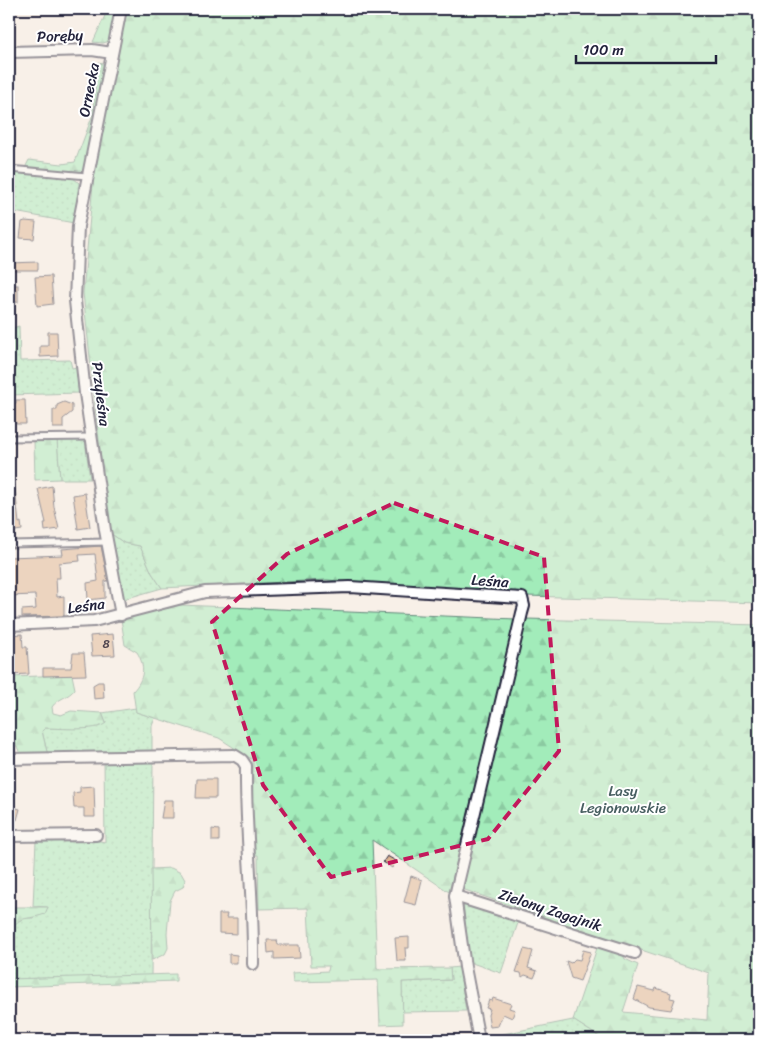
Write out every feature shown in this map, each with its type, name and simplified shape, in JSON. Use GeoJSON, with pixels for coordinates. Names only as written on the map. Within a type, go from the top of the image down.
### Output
{"type":"FeatureCollection","features":[{"type":"Feature","properties":{"kind":"street","name":"Ornecka"},"geometry":{"type":"LineString","coordinates":[[88,176],[121,9]]}},
{"type":"Feature","properties":{"kind":"street","name":"Poręby"},"geometry":{"type":"LineString","coordinates":[[9,52],[92,50],[112,53]]}},
{"type":"Feature","properties":{"kind":"street","name":"Przyleśna"},"geometry":{"type":"LineString","coordinates":[[88,176],[78,226],[75,301],[107,542],[121,615]]}},
{"type":"Feature","properties":{"kind":"street","name":"Leśna"},"geometry":{"type":"LineString","coordinates":[[9,625],[68,624],[121,615],[205,592],[350,587],[522,598],[524,606],[455,896],[464,968],[479,1040]]}},
{"type":"Feature","properties":{"kind":"street"},"geometry":{"type":"LineString","coordinates":[[9,759],[234,755],[242,760],[246,766],[245,818],[252,896],[253,964]]}},
{"type":"Feature","properties":{"kind":"street"},"geometry":{"type":"LineString","coordinates":[[9,836],[96,835]]}},
{"type":"Feature","properties":{"kind":"street","name":"Zielony Zagajnik"},"geometry":{"type":"LineString","coordinates":[[455,896],[635,953]]}},
{"type":"Feature","properties":{"kind":"lane"},"geometry":{"type":"LineString","coordinates":[[9,169],[88,176]]}},
{"type":"Feature","properties":{"kind":"lane"},"geometry":{"type":"LineString","coordinates":[[9,438],[92,437]]}},
{"type":"Feature","properties":{"kind":"lane"},"geometry":{"type":"LineString","coordinates":[[9,544],[107,542]]}},
{"type":"Feature","properties":{"kind":"highlighted area"},"geometry":{"type":"Polygon","coordinates":[[[394,503],[544,557],[559,751],[488,839],[331,877],[263,785],[212,622],[287,554],[394,503]]]}},
{"type":"Feature","properties":{"kind":"green space"},"geometry":{"type":"Polygon","coordinates":[[[108,9],[118,9],[110,41],[103,43],[93,42],[108,9]]]}},
{"type":"Feature","properties":{"kind":"green space"},"geometry":{"type":"Polygon","coordinates":[[[126,9],[759,9],[759,603],[527,596],[327,580],[162,588],[152,573],[140,546],[124,543],[109,532],[83,293],[94,173],[126,9]]]}},
{"type":"Feature","properties":{"kind":"green space"},"geometry":{"type":"Polygon","coordinates":[[[98,63],[104,64],[85,172],[25,168],[29,160],[62,164],[75,162],[92,117],[98,63]]]}},
{"type":"Feature","properties":{"kind":"green space"},"geometry":{"type":"Polygon","coordinates":[[[9,173],[71,176],[79,183],[74,223],[9,211],[9,173]]]}},
{"type":"Feature","properties":{"kind":"green space"},"geometry":{"type":"Polygon","coordinates":[[[19,326],[20,361],[70,360],[72,368],[76,367],[79,393],[9,395],[9,329],[19,326]]]}},
{"type":"Feature","properties":{"kind":"green space"},"geometry":{"type":"Polygon","coordinates":[[[57,440],[85,440],[90,479],[60,479],[57,440]]]}},
{"type":"Feature","properties":{"kind":"green space"},"geometry":{"type":"Polygon","coordinates":[[[57,440],[60,479],[35,480],[34,441],[57,440]]]}},
{"type":"Feature","properties":{"kind":"green space"},"geometry":{"type":"Polygon","coordinates":[[[109,532],[124,543],[140,546],[152,573],[162,588],[124,599],[109,532]]]}},
{"type":"Feature","properties":{"kind":"green space"},"geometry":{"type":"Polygon","coordinates":[[[180,605],[516,619],[449,892],[372,840],[377,969],[450,968],[451,980],[402,982],[403,1024],[380,1025],[378,980],[293,982],[292,973],[328,971],[329,966],[311,966],[308,908],[259,909],[258,855],[252,855],[253,760],[219,738],[136,712],[133,691],[140,682],[143,668],[137,652],[125,645],[121,619],[180,605]]]}},
{"type":"Feature","properties":{"kind":"green space","name":"Lasy Legionowskie"},"geometry":{"type":"Polygon","coordinates":[[[526,619],[759,625],[759,1040],[609,1040],[601,1038],[573,1020],[598,945],[623,955],[625,959],[638,965],[623,1012],[707,1020],[709,973],[462,889],[526,619]]]}},
{"type":"Feature","properties":{"kind":"green space"},"geometry":{"type":"Polygon","coordinates":[[[72,675],[75,689],[54,704],[52,707],[53,713],[61,715],[71,711],[102,713],[106,723],[86,729],[45,728],[42,731],[48,756],[22,757],[9,731],[9,677],[72,675]]]}},
{"type":"Feature","properties":{"kind":"green space"},"geometry":{"type":"Polygon","coordinates":[[[136,708],[136,712],[155,718],[152,726],[152,755],[48,756],[42,731],[45,728],[88,728],[106,723],[102,713],[136,708]]]}},
{"type":"Feature","properties":{"kind":"green space"},"geometry":{"type":"Polygon","coordinates":[[[104,760],[153,760],[151,976],[9,979],[9,940],[14,923],[20,918],[33,918],[47,907],[33,906],[36,841],[95,840],[105,842],[104,760]]]}},
{"type":"Feature","properties":{"kind":"green space"},"geometry":{"type":"Polygon","coordinates":[[[171,868],[181,873],[185,880],[183,887],[175,891],[170,901],[167,933],[168,948],[165,954],[152,960],[151,869],[171,868]]]}},
{"type":"Feature","properties":{"kind":"green space"},"geometry":{"type":"Polygon","coordinates":[[[463,901],[519,920],[501,973],[469,962],[463,901]]]}},
{"type":"Feature","properties":{"kind":"green space"},"geometry":{"type":"Polygon","coordinates":[[[9,907],[48,907],[45,914],[17,922],[9,940],[9,907]]]}},
{"type":"Feature","properties":{"kind":"green space"},"geometry":{"type":"Polygon","coordinates":[[[459,967],[466,1011],[402,1012],[402,982],[451,980],[450,968],[459,967]]]}},
{"type":"Feature","properties":{"kind":"green space"},"geometry":{"type":"Polygon","coordinates":[[[176,974],[176,981],[9,987],[9,979],[176,974]]]}},
{"type":"Feature","properties":{"kind":"green space"},"geometry":{"type":"Polygon","coordinates":[[[573,1020],[601,1038],[609,1040],[483,1040],[483,1038],[573,1020]]]}},
{"type":"Feature","properties":{"kind":"building"},"geometry":{"type":"Polygon","coordinates":[[[22,222],[36,222],[34,239],[20,238],[22,222]]]}},
{"type":"Feature","properties":{"kind":"building"},"geometry":{"type":"Polygon","coordinates":[[[38,262],[38,270],[9,270],[9,263],[38,262]]]}},
{"type":"Feature","properties":{"kind":"building"},"geometry":{"type":"Polygon","coordinates":[[[51,276],[53,304],[37,306],[35,277],[51,276]]]}},
{"type":"Feature","properties":{"kind":"building"},"geometry":{"type":"Polygon","coordinates":[[[9,285],[18,285],[18,302],[9,302],[9,285]]]}},
{"type":"Feature","properties":{"kind":"building"},"geometry":{"type":"Polygon","coordinates":[[[48,332],[57,332],[58,356],[40,357],[40,346],[48,346],[48,332]]]}},
{"type":"Feature","properties":{"kind":"building"},"geometry":{"type":"Polygon","coordinates":[[[16,400],[25,400],[26,424],[16,424],[16,422],[9,420],[9,405],[16,403],[16,400]]]}},
{"type":"Feature","properties":{"kind":"building"},"geometry":{"type":"Polygon","coordinates":[[[64,402],[72,405],[72,412],[63,419],[63,428],[53,428],[53,410],[57,410],[57,405],[64,402]]]}},
{"type":"Feature","properties":{"kind":"building"},"geometry":{"type":"Polygon","coordinates":[[[9,484],[13,484],[15,488],[19,523],[21,522],[22,530],[9,532],[9,484]]]}},
{"type":"Feature","properties":{"kind":"building"},"geometry":{"type":"Polygon","coordinates":[[[52,486],[59,529],[45,531],[44,523],[46,523],[38,489],[52,486]]]}},
{"type":"Feature","properties":{"kind":"building"},"geometry":{"type":"Polygon","coordinates":[[[85,493],[90,527],[78,529],[73,495],[85,493]]]}},
{"type":"Feature","properties":{"kind":"building"},"geometry":{"type":"Polygon","coordinates":[[[101,546],[108,581],[105,581],[105,598],[88,600],[87,583],[98,581],[95,554],[79,555],[80,561],[59,563],[60,578],[56,578],[57,597],[64,596],[64,616],[22,617],[22,610],[36,609],[35,595],[9,596],[9,557],[63,555],[62,549],[101,546]]]}},
{"type":"Feature","properties":{"kind":"building"},"geometry":{"type":"Polygon","coordinates":[[[22,634],[23,647],[27,647],[29,674],[9,675],[9,635],[22,634]]]}},
{"type":"Feature","properties":{"kind":"building"},"geometry":{"type":"Polygon","coordinates":[[[113,634],[115,655],[92,656],[90,636],[113,634]]]}},
{"type":"Feature","properties":{"kind":"building"},"geometry":{"type":"Polygon","coordinates":[[[73,653],[84,653],[86,675],[43,676],[43,668],[71,668],[73,653]]]}},
{"type":"Feature","properties":{"kind":"building"},"geometry":{"type":"Polygon","coordinates":[[[103,682],[104,698],[94,699],[93,685],[103,682]]]}},
{"type":"Feature","properties":{"kind":"building"},"geometry":{"type":"Polygon","coordinates":[[[197,779],[216,779],[216,798],[196,798],[197,779]]]}},
{"type":"Feature","properties":{"kind":"building"},"geometry":{"type":"Polygon","coordinates":[[[94,786],[95,817],[84,817],[84,808],[74,808],[73,793],[80,792],[80,787],[94,786]]]}},
{"type":"Feature","properties":{"kind":"building"},"geometry":{"type":"Polygon","coordinates":[[[164,800],[173,800],[173,818],[161,818],[164,800]]]}},
{"type":"Feature","properties":{"kind":"building"},"geometry":{"type":"Polygon","coordinates":[[[9,806],[20,809],[17,820],[9,820],[9,806]]]}},
{"type":"Feature","properties":{"kind":"building"},"geometry":{"type":"Polygon","coordinates":[[[212,829],[219,830],[219,841],[212,841],[212,829]]]}},
{"type":"Feature","properties":{"kind":"building"},"geometry":{"type":"Polygon","coordinates":[[[387,856],[396,861],[392,868],[383,862],[387,856]]]}},
{"type":"Feature","properties":{"kind":"building"},"geometry":{"type":"Polygon","coordinates":[[[411,876],[422,880],[416,905],[404,902],[411,876]]]}},
{"type":"Feature","properties":{"kind":"building"},"geometry":{"type":"Polygon","coordinates":[[[219,914],[227,914],[226,918],[237,918],[237,934],[219,933],[219,914]]]}},
{"type":"Feature","properties":{"kind":"building"},"geometry":{"type":"Polygon","coordinates":[[[409,937],[409,948],[405,948],[406,961],[397,961],[395,938],[409,937]]]}},
{"type":"Feature","properties":{"kind":"building"},"geometry":{"type":"Polygon","coordinates":[[[267,940],[277,940],[278,945],[299,945],[300,958],[274,959],[274,952],[268,953],[267,940]]]}},
{"type":"Feature","properties":{"kind":"building"},"geometry":{"type":"Polygon","coordinates":[[[524,949],[533,951],[528,968],[537,971],[534,978],[525,975],[522,977],[521,973],[516,972],[524,949]]]}},
{"type":"Feature","properties":{"kind":"building"},"geometry":{"type":"Polygon","coordinates":[[[583,950],[591,952],[580,981],[571,978],[566,961],[571,963],[575,959],[580,960],[583,950]]]}},
{"type":"Feature","properties":{"kind":"building"},"geometry":{"type":"Polygon","coordinates":[[[229,954],[237,955],[237,963],[229,963],[229,954]]]}},
{"type":"Feature","properties":{"kind":"building"},"geometry":{"type":"Polygon","coordinates":[[[638,987],[655,991],[656,988],[671,993],[670,998],[675,999],[671,1010],[649,1007],[634,999],[638,987]]]}},
{"type":"Feature","properties":{"kind":"building"},"geometry":{"type":"Polygon","coordinates":[[[493,998],[511,1004],[509,1008],[515,1010],[512,1018],[503,1014],[498,1026],[490,1027],[488,1015],[490,1009],[486,1008],[489,1000],[492,1001],[493,998]]]}}]}
